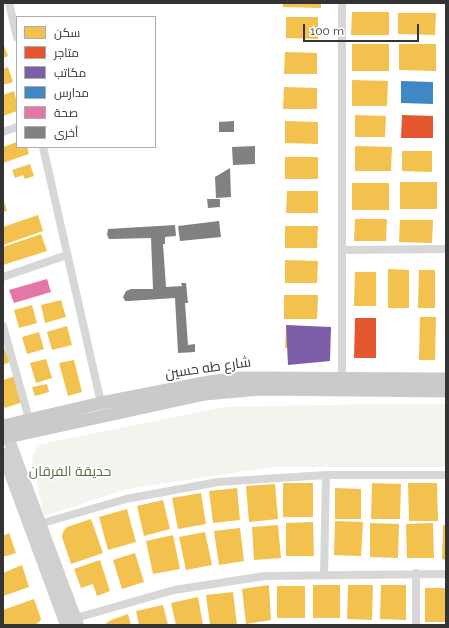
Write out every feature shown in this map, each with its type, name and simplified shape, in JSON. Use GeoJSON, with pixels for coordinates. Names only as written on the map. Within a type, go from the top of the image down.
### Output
{"type":"FeatureCollection","features":[{"type":"Feature","properties":{"kind":"main road","name":"شارع طه حسين"},"geometry":{"type":"LineString","coordinates":[[5,434],[29,419],[209,382],[241,378],[342,377],[446,379]]}},
{"type":"Feature","properties":{"kind":"main road","name":"شارع طه حسين"},"geometry":{"type":"LineString","coordinates":[[5,434],[205,394],[260,390],[446,391]]}},
{"type":"Feature","properties":{"kind":"main road"},"geometry":{"type":"LineString","coordinates":[[5,434],[69,623]]}},
{"type":"Feature","properties":{"kind":"main road"},"geometry":{"type":"LineString","coordinates":[[3,454],[35,525]]}},
{"type":"Feature","properties":{"kind":"street"},"geometry":{"type":"LineString","coordinates":[[9,3],[16,33]]}},
{"type":"Feature","properties":{"kind":"street"},"geometry":{"type":"LineString","coordinates":[[342,3],[342,377]]}},
{"type":"Feature","properties":{"kind":"street"},"geometry":{"type":"LineString","coordinates":[[3,132],[16,127]]}},
{"type":"Feature","properties":{"kind":"street"},"geometry":{"type":"LineString","coordinates":[[42,148],[101,403]]}},
{"type":"Feature","properties":{"kind":"street"},"geometry":{"type":"LineString","coordinates":[[342,250],[446,249]]}},
{"type":"Feature","properties":{"kind":"street"},"geometry":{"type":"LineString","coordinates":[[3,277],[67,255]]}},
{"type":"Feature","properties":{"kind":"street"},"geometry":{"type":"LineString","coordinates":[[3,326],[29,419]]}},
{"type":"Feature","properties":{"kind":"street"},"geometry":{"type":"LineString","coordinates":[[324,575],[326,475]]}},
{"type":"Feature","properties":{"kind":"street"},"geometry":{"type":"LineString","coordinates":[[35,525],[126,499],[218,482],[326,475],[446,475]]}},
{"type":"Feature","properties":{"kind":"street"},"geometry":{"type":"LineString","coordinates":[[416,574],[416,625]]}},
{"type":"Feature","properties":{"kind":"street"},"geometry":{"type":"LineString","coordinates":[[69,623],[174,590],[265,576],[446,574]]}},
{"type":"Feature","properties":{"kind":"green space","name":"حديقة الفرقان"},"geometry":{"type":"Polygon","coordinates":[[[446,404],[446,467],[273,467],[127,489],[44,516],[32,459],[37,445],[224,407],[446,404]]]}},
{"type":"Feature","properties":{"kind":"building: سكن"},"geometry":{"type":"Polygon","coordinates":[[[283,3],[321,3],[321,8],[283,7],[283,3]]]}},
{"type":"Feature","properties":{"kind":"building: سكن"},"geometry":{"type":"Polygon","coordinates":[[[352,12],[389,12],[389,35],[351,35],[352,12]]]}},
{"type":"Feature","properties":{"kind":"building: سكن"},"geometry":{"type":"Polygon","coordinates":[[[398,13],[436,13],[435,35],[398,34],[398,13]]]}},
{"type":"Feature","properties":{"kind":"building: سكن"},"geometry":{"type":"Polygon","coordinates":[[[286,17],[318,17],[318,39],[286,38],[286,17]]]}},
{"type":"Feature","properties":{"kind":"building: سكن"},"geometry":{"type":"Polygon","coordinates":[[[3,43],[8,56],[3,58],[3,43]]]}},
{"type":"Feature","properties":{"kind":"building: سكن"},"geometry":{"type":"Polygon","coordinates":[[[352,44],[389,44],[389,71],[352,71],[352,44]]]}},
{"type":"Feature","properties":{"kind":"building: سكن"},"geometry":{"type":"Polygon","coordinates":[[[399,44],[436,44],[436,71],[399,70],[399,44]]]}},
{"type":"Feature","properties":{"kind":"building: سكن"},"geometry":{"type":"Polygon","coordinates":[[[285,52],[317,53],[317,74],[284,74],[285,52]]]}},
{"type":"Feature","properties":{"kind":"building: سكن"},"geometry":{"type":"Polygon","coordinates":[[[8,67],[13,82],[3,85],[3,69],[8,67]]]}},
{"type":"Feature","properties":{"kind":"building: سكن"},"geometry":{"type":"Polygon","coordinates":[[[352,80],[388,81],[387,106],[352,106],[352,80]]]}},
{"type":"Feature","properties":{"kind":"building: سكن"},"geometry":{"type":"Polygon","coordinates":[[[284,87],[317,88],[317,109],[283,109],[284,87]]]}},
{"type":"Feature","properties":{"kind":"building: سكن"},"geometry":{"type":"Polygon","coordinates":[[[14,91],[16,99],[16,111],[3,116],[3,95],[14,91]]]}},
{"type":"Feature","properties":{"kind":"building: سكن"},"geometry":{"type":"Polygon","coordinates":[[[355,115],[386,116],[385,137],[355,137],[355,115]]]}},
{"type":"Feature","properties":{"kind":"building: سكن"},"geometry":{"type":"Polygon","coordinates":[[[285,121],[318,122],[318,144],[285,143],[285,121]]]}},
{"type":"Feature","properties":{"kind":"building: سكن"},"geometry":{"type":"Polygon","coordinates":[[[16,142],[16,148],[27,148],[29,154],[3,163],[3,147],[16,142]]]}},
{"type":"Feature","properties":{"kind":"building: سكن"},"geometry":{"type":"Polygon","coordinates":[[[355,146],[392,147],[391,171],[355,171],[355,146]]]}},
{"type":"Feature","properties":{"kind":"building: سكن"},"geometry":{"type":"Polygon","coordinates":[[[402,151],[432,151],[432,172],[402,171],[402,151]]]}},
{"type":"Feature","properties":{"kind":"building: سكن"},"geometry":{"type":"Polygon","coordinates":[[[285,157],[318,157],[318,179],[285,179],[285,157]]]}},
{"type":"Feature","properties":{"kind":"building: سكن"},"geometry":{"type":"Polygon","coordinates":[[[30,164],[34,176],[25,179],[23,175],[15,178],[12,170],[30,164]]]}},
{"type":"Feature","properties":{"kind":"building: سكن"},"geometry":{"type":"Polygon","coordinates":[[[400,182],[437,182],[437,209],[400,209],[400,182]]]}},
{"type":"Feature","properties":{"kind":"building: سكن"},"geometry":{"type":"Polygon","coordinates":[[[352,183],[389,183],[389,210],[352,210],[352,183]]]}},
{"type":"Feature","properties":{"kind":"building: سكن"},"geometry":{"type":"Polygon","coordinates":[[[287,191],[318,191],[318,213],[286,213],[287,191]]]}},
{"type":"Feature","properties":{"kind":"building: سكن"},"geometry":{"type":"Polygon","coordinates":[[[3,198],[7,211],[3,212],[3,198]]]}},
{"type":"Feature","properties":{"kind":"building: سكن"},"geometry":{"type":"Polygon","coordinates":[[[38,215],[43,231],[3,245],[3,227],[38,215]]]}},
{"type":"Feature","properties":{"kind":"building: سكن"},"geometry":{"type":"Polygon","coordinates":[[[355,219],[387,219],[386,241],[354,241],[355,219]]]}},
{"type":"Feature","properties":{"kind":"building: سكن"},"geometry":{"type":"Polygon","coordinates":[[[400,220],[433,220],[432,243],[399,242],[400,220]]]}},
{"type":"Feature","properties":{"kind":"building: سكن"},"geometry":{"type":"Polygon","coordinates":[[[285,226],[318,226],[317,248],[285,248],[285,226]]]}},
{"type":"Feature","properties":{"kind":"building: سكن"},"geometry":{"type":"Polygon","coordinates":[[[41,234],[47,251],[3,265],[3,247],[41,234]]]}},
{"type":"Feature","properties":{"kind":"building: سكن"},"geometry":{"type":"Polygon","coordinates":[[[285,260],[318,261],[317,283],[285,283],[285,260]]]}},
{"type":"Feature","properties":{"kind":"building: سكن"},"geometry":{"type":"Polygon","coordinates":[[[388,269],[409,270],[409,308],[388,308],[388,269]]]}},
{"type":"Feature","properties":{"kind":"building: سكن"},"geometry":{"type":"Polygon","coordinates":[[[419,270],[435,270],[435,308],[418,308],[419,270]]]}},
{"type":"Feature","properties":{"kind":"building: سكن"},"geometry":{"type":"Polygon","coordinates":[[[355,272],[376,272],[376,306],[354,306],[355,272]]]}},
{"type":"Feature","properties":{"kind":"building: سكن"},"geometry":{"type":"Polygon","coordinates":[[[284,295],[318,295],[317,319],[284,319],[284,295]]]}},
{"type":"Feature","properties":{"kind":"building: سكن"},"geometry":{"type":"Polygon","coordinates":[[[61,300],[66,317],[45,323],[41,305],[61,300]]]}},
{"type":"Feature","properties":{"kind":"building: سكن"},"geometry":{"type":"Polygon","coordinates":[[[32,305],[37,323],[19,328],[14,310],[32,305]]]}},
{"type":"Feature","properties":{"kind":"building: سكن"},"geometry":{"type":"Polygon","coordinates":[[[420,317],[436,317],[435,360],[419,360],[420,317]]]}},
{"type":"Feature","properties":{"kind":"building: سكن"},"geometry":{"type":"Polygon","coordinates":[[[67,326],[72,345],[52,350],[47,332],[67,326]]]}},
{"type":"Feature","properties":{"kind":"building: سكن"},"geometry":{"type":"Polygon","coordinates":[[[286,328],[320,328],[320,349],[316,349],[316,358],[290,358],[291,348],[285,348],[286,328]]]}},
{"type":"Feature","properties":{"kind":"building: سكن"},"geometry":{"type":"Polygon","coordinates":[[[39,332],[44,349],[27,354],[22,337],[39,332]]]}},
{"type":"Feature","properties":{"kind":"building: سكن"},"geometry":{"type":"Polygon","coordinates":[[[3,345],[10,362],[3,365],[3,345]]]}},
{"type":"Feature","properties":{"kind":"building: سكن"},"geometry":{"type":"Polygon","coordinates":[[[46,359],[52,378],[36,383],[30,363],[46,359]]]}},
{"type":"Feature","properties":{"kind":"building: سكن"},"geometry":{"type":"Polygon","coordinates":[[[74,360],[82,392],[68,396],[59,363],[74,360]]]}},
{"type":"Feature","properties":{"kind":"building: سكن"},"geometry":{"type":"Polygon","coordinates":[[[15,376],[23,402],[5,408],[3,402],[3,380],[15,376]]]}},
{"type":"Feature","properties":{"kind":"building: سكن"},"geometry":{"type":"Polygon","coordinates":[[[47,384],[49,392],[35,396],[32,387],[47,384]]]}},
{"type":"Feature","properties":{"kind":"building: سكن"},"geometry":{"type":"Polygon","coordinates":[[[283,483],[313,483],[313,517],[283,517],[283,483]]]}},
{"type":"Feature","properties":{"kind":"building: سكن"},"geometry":{"type":"Polygon","coordinates":[[[372,483],[401,484],[400,519],[371,519],[372,483]]]}},
{"type":"Feature","properties":{"kind":"building: سكن"},"geometry":{"type":"Polygon","coordinates":[[[408,483],[437,483],[438,521],[409,521],[408,483]]]}},
{"type":"Feature","properties":{"kind":"building: سكن"},"geometry":{"type":"Polygon","coordinates":[[[275,484],[278,519],[249,522],[246,486],[275,484]]]}},
{"type":"Feature","properties":{"kind":"building: سكن"},"geometry":{"type":"Polygon","coordinates":[[[237,488],[240,520],[213,523],[209,491],[237,488]]]}},
{"type":"Feature","properties":{"kind":"building: سكن"},"geometry":{"type":"Polygon","coordinates":[[[335,488],[361,489],[361,519],[335,519],[335,488]]]}},
{"type":"Feature","properties":{"kind":"building: سكن"},"geometry":{"type":"Polygon","coordinates":[[[201,493],[206,524],[178,529],[172,498],[201,493]]]}},
{"type":"Feature","properties":{"kind":"building: سكن"},"geometry":{"type":"Polygon","coordinates":[[[163,500],[170,529],[144,536],[137,506],[163,500]]]}},
{"type":"Feature","properties":{"kind":"building: سكن"},"geometry":{"type":"Polygon","coordinates":[[[127,509],[136,542],[108,550],[99,517],[127,509]]]}},
{"type":"Feature","properties":{"kind":"building: سكن"},"geometry":{"type":"Polygon","coordinates":[[[91,519],[103,553],[71,564],[62,537],[63,532],[67,527],[91,519]]]}},
{"type":"Feature","properties":{"kind":"building: سكن"},"geometry":{"type":"Polygon","coordinates":[[[335,521],[363,522],[361,556],[334,555],[335,521]]]}},
{"type":"Feature","properties":{"kind":"building: سكن"},"geometry":{"type":"Polygon","coordinates":[[[313,522],[314,556],[286,556],[286,523],[313,522]]]}},
{"type":"Feature","properties":{"kind":"building: سكن"},"geometry":{"type":"Polygon","coordinates":[[[370,523],[399,524],[398,558],[370,557],[370,523]]]}},
{"type":"Feature","properties":{"kind":"building: سكن"},"geometry":{"type":"Polygon","coordinates":[[[433,523],[434,558],[407,558],[406,524],[433,523]]]}},
{"type":"Feature","properties":{"kind":"building: سكن"},"geometry":{"type":"Polygon","coordinates":[[[278,525],[281,558],[254,560],[252,527],[278,525]]]}},
{"type":"Feature","properties":{"kind":"building: سكن"},"geometry":{"type":"Polygon","coordinates":[[[443,525],[446,525],[446,560],[442,559],[443,525]]]}},
{"type":"Feature","properties":{"kind":"building: سكن"},"geometry":{"type":"Polygon","coordinates":[[[240,528],[244,561],[219,565],[214,531],[240,528]]]}},
{"type":"Feature","properties":{"kind":"building: سكن"},"geometry":{"type":"Polygon","coordinates":[[[205,532],[212,565],[186,570],[179,537],[205,532]]]}},
{"type":"Feature","properties":{"kind":"building: سكن"},"geometry":{"type":"Polygon","coordinates":[[[9,533],[16,553],[3,557],[3,536],[9,533]]]}},
{"type":"Feature","properties":{"kind":"building: سكن"},"geometry":{"type":"Polygon","coordinates":[[[173,535],[180,569],[153,574],[146,541],[173,535]]]}},
{"type":"Feature","properties":{"kind":"building: سكن"},"geometry":{"type":"Polygon","coordinates":[[[135,553],[144,582],[122,589],[113,560],[135,553]]]}},
{"type":"Feature","properties":{"kind":"building: سكن"},"geometry":{"type":"Polygon","coordinates":[[[100,560],[110,591],[97,596],[93,584],[81,588],[74,569],[100,560]]]}},
{"type":"Feature","properties":{"kind":"building: سكن"},"geometry":{"type":"Polygon","coordinates":[[[22,565],[29,587],[3,596],[3,573],[22,565]]]}},
{"type":"Feature","properties":{"kind":"building: سكن"},"geometry":{"type":"Polygon","coordinates":[[[269,585],[271,620],[246,624],[242,589],[269,585]]]}},
{"type":"Feature","properties":{"kind":"building: سكن"},"geometry":{"type":"Polygon","coordinates":[[[313,585],[340,585],[340,618],[313,618],[313,585]]]}},
{"type":"Feature","properties":{"kind":"building: سكن"},"geometry":{"type":"Polygon","coordinates":[[[348,585],[373,585],[372,620],[347,619],[348,585]]]}},
{"type":"Feature","properties":{"kind":"building: سكن"},"geometry":{"type":"Polygon","coordinates":[[[381,585],[406,585],[406,620],[380,619],[381,585]]]}},
{"type":"Feature","properties":{"kind":"building: سكن"},"geometry":{"type":"Polygon","coordinates":[[[277,586],[305,586],[305,618],[277,618],[277,586]]]}},
{"type":"Feature","properties":{"kind":"building: سكن"},"geometry":{"type":"Polygon","coordinates":[[[425,588],[446,588],[446,622],[425,622],[425,588]]]}},
{"type":"Feature","properties":{"kind":"building: سكن"},"geometry":{"type":"Polygon","coordinates":[[[233,592],[237,625],[210,625],[206,595],[233,592]]]}},
{"type":"Feature","properties":{"kind":"building: سكن"},"geometry":{"type":"Polygon","coordinates":[[[198,597],[203,625],[176,625],[171,603],[198,597]]]}},
{"type":"Feature","properties":{"kind":"building: سكن"},"geometry":{"type":"Polygon","coordinates":[[[34,599],[41,619],[38,623],[34,625],[3,625],[3,610],[34,599]]]}},
{"type":"Feature","properties":{"kind":"building: سكن"},"geometry":{"type":"Polygon","coordinates":[[[163,605],[168,625],[139,625],[136,611],[163,605]]]}},
{"type":"Feature","properties":{"kind":"building: سكن"},"geometry":{"type":"Polygon","coordinates":[[[128,614],[131,625],[104,625],[111,620],[128,614]]]}},
{"type":"Feature","properties":{"kind":"building: متاجر"},"geometry":{"type":"Polygon","coordinates":[[[402,115],[433,116],[433,138],[401,138],[402,115]]]}},
{"type":"Feature","properties":{"kind":"building: متاجر"},"geometry":{"type":"Polygon","coordinates":[[[355,318],[376,318],[376,358],[354,358],[355,318]]]}},
{"type":"Feature","properties":{"kind":"building: مكاتب"},"geometry":{"type":"Polygon","coordinates":[[[286,325],[331,327],[330,361],[288,365],[286,325]]]}},
{"type":"Feature","properties":{"kind":"building: مدارس"},"geometry":{"type":"Polygon","coordinates":[[[401,81],[433,82],[433,104],[401,103],[401,81]]]}},
{"type":"Feature","properties":{"kind":"building: صحة"},"geometry":{"type":"Polygon","coordinates":[[[47,279],[51,292],[14,303],[9,290],[47,279]]]}},
{"type":"Feature","properties":{"kind":"building: أخرى"},"geometry":{"type":"Polygon","coordinates":[[[234,121],[234,132],[219,132],[219,122],[234,121]]]}},
{"type":"Feature","properties":{"kind":"building: أخرى"},"geometry":{"type":"Polygon","coordinates":[[[255,146],[255,164],[233,165],[232,147],[255,146]]]}},
{"type":"Feature","properties":{"kind":"building: أخرى"},"geometry":{"type":"Polygon","coordinates":[[[230,168],[231,197],[216,198],[215,177],[230,168]]]}},
{"type":"Feature","properties":{"kind":"building: أخرى"},"geometry":{"type":"Polygon","coordinates":[[[207,199],[220,199],[220,207],[208,208],[207,199]]]}},
{"type":"Feature","properties":{"kind":"building: أخرى"},"geometry":{"type":"Polygon","coordinates":[[[219,221],[221,237],[180,241],[178,226],[219,221]]]}},
{"type":"Feature","properties":{"kind":"building: أخرى"},"geometry":{"type":"Polygon","coordinates":[[[175,225],[176,236],[165,237],[165,244],[163,244],[166,287],[182,286],[181,283],[186,283],[188,303],[185,303],[188,345],[195,344],[195,352],[178,353],[175,298],[125,301],[123,297],[126,291],[131,289],[153,289],[151,238],[109,239],[107,235],[108,229],[175,225]]]}}]}
